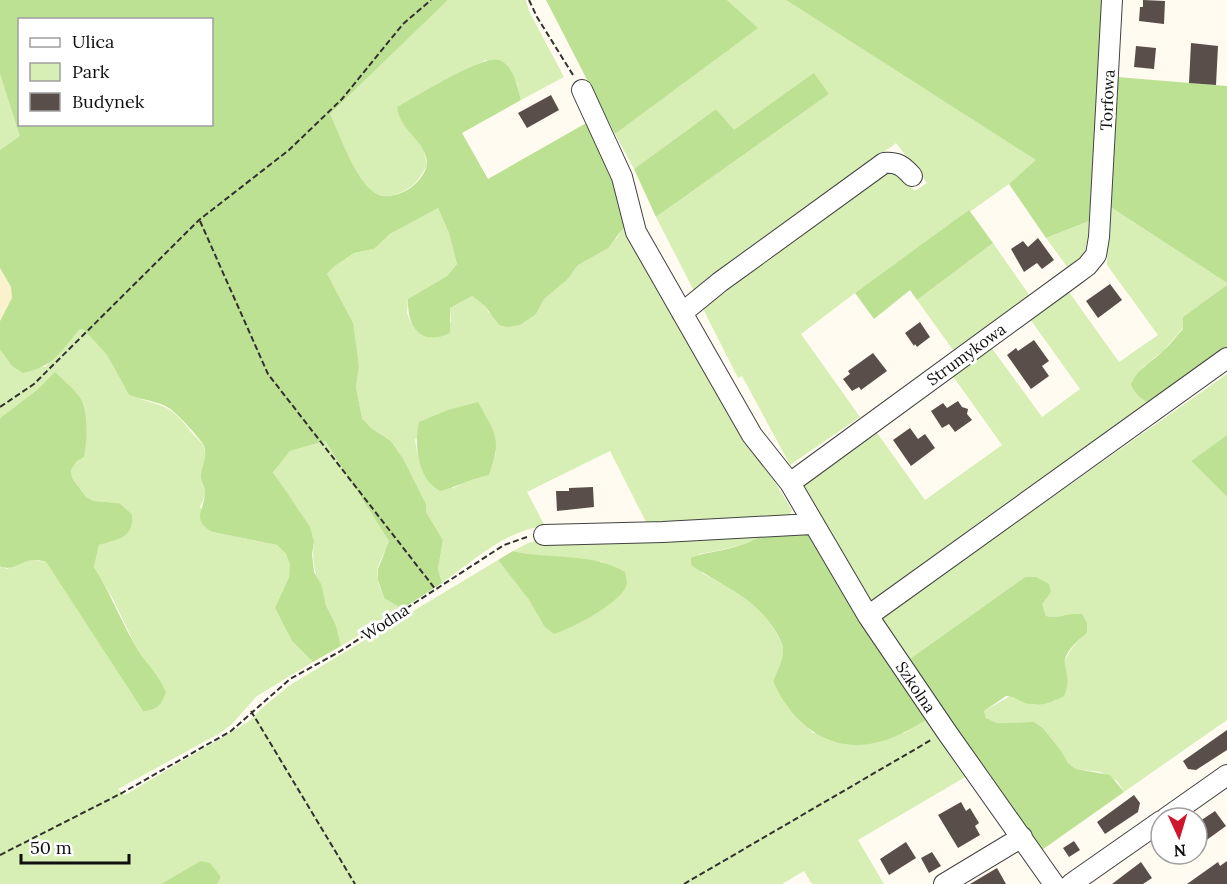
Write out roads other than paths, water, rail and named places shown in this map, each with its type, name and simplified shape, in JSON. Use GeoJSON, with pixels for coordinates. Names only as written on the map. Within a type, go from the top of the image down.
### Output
{"type":"FeatureCollection","features":[{"type":"Feature","properties":{"kind":"street","name":"Torfowa"},"geometry":{"type":"LineString","coordinates":[[1102,200],[1112,0]]}},
{"type":"Feature","properties":{"kind":"street","name":"Szkolna"},"geometry":{"type":"LineString","coordinates":[[582,90],[622,177],[628,208],[636,232],[752,435],[790,483],[868,616],[1054,884]]}},
{"type":"Feature","properties":{"kind":"street"},"geometry":{"type":"LineString","coordinates":[[682,313],[720,282],[884,163],[896,162],[912,176]]}},
{"type":"Feature","properties":{"kind":"street","name":"Strumykowa"},"geometry":{"type":"LineString","coordinates":[[790,483],[1087,266],[1096,255],[1102,200]]}},
{"type":"Feature","properties":{"kind":"street"},"geometry":{"type":"LineString","coordinates":[[868,616],[1227,358]]}},
{"type":"Feature","properties":{"kind":"street"},"geometry":{"type":"LineString","coordinates":[[544,535],[663,532],[812,524]]}},
{"type":"Feature","properties":{"kind":"street"},"geometry":{"type":"LineString","coordinates":[[1183,806],[1227,775]]}},
{"type":"Feature","properties":{"kind":"street"},"geometry":{"type":"LineString","coordinates":[[1071,884],[1149,829]]}},
{"type":"Feature","properties":{"kind":"street"},"geometry":{"type":"LineString","coordinates":[[944,884],[1022,837]]}}]}
